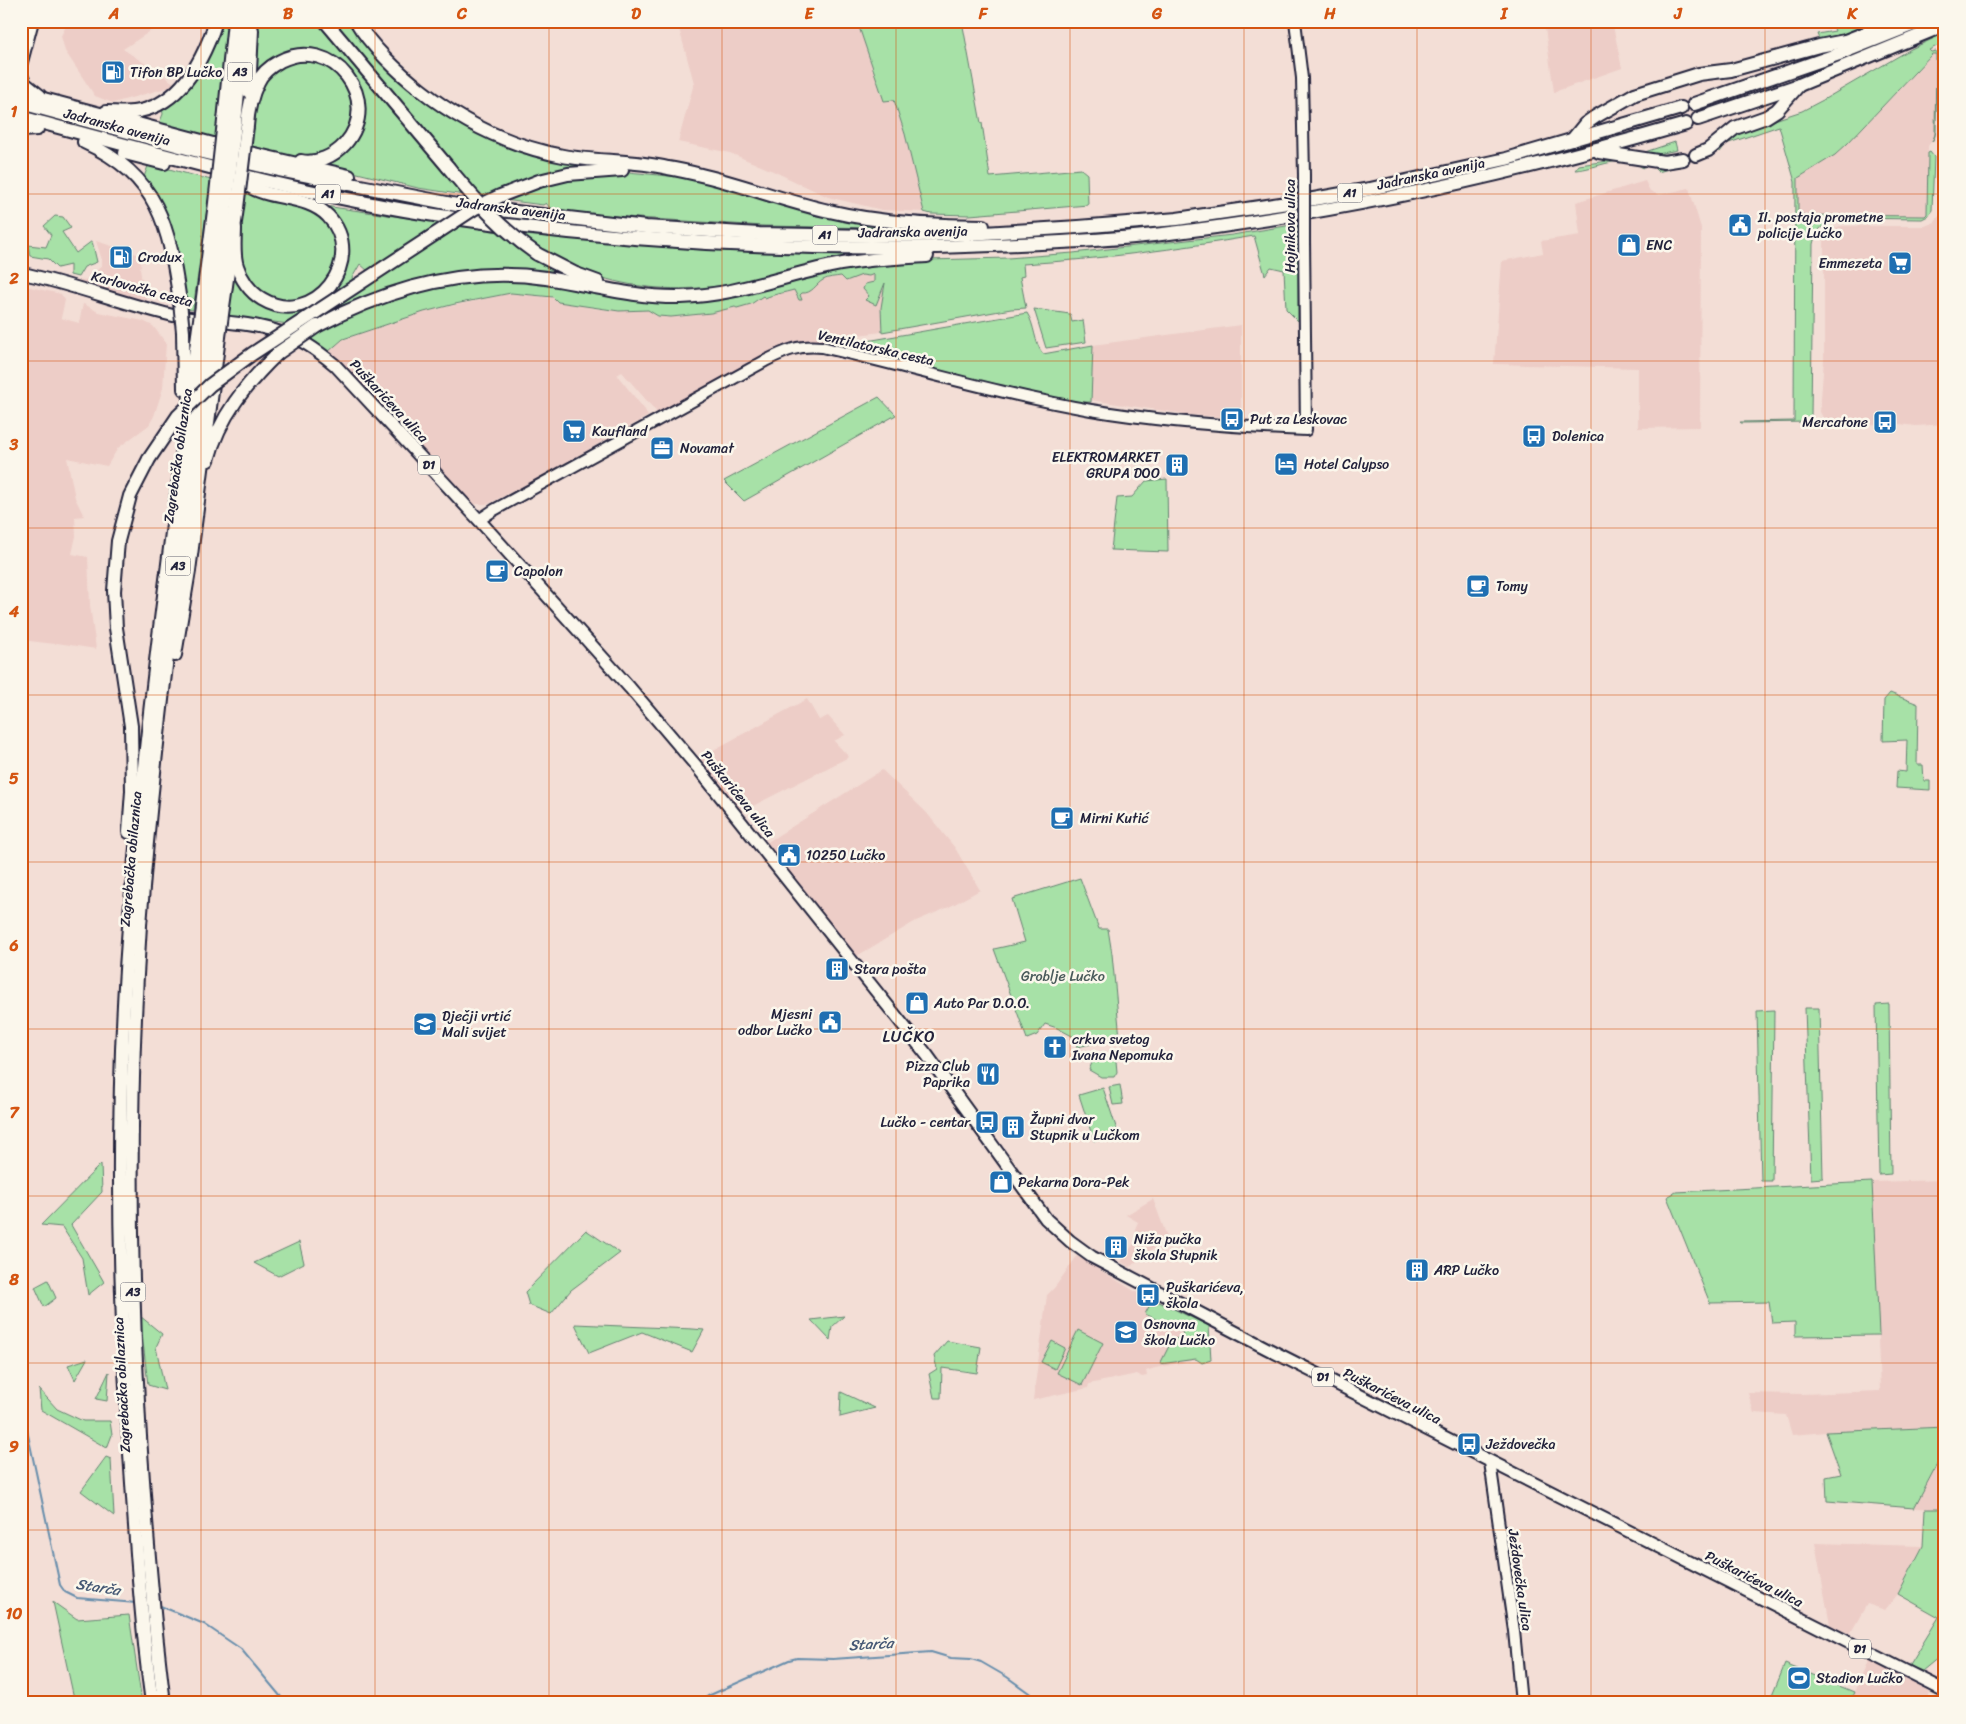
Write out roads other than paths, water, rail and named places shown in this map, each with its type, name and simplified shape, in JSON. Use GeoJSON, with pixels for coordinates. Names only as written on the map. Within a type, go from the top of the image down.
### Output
{"type":"FeatureCollection","features":[{"type":"Feature","properties":{"kind":"highway"},"geometry":{"type":"LineString","coordinates":[[21,62],[32,21]]}},
{"type":"Feature","properties":{"kind":"highway"},"geometry":{"type":"LineString","coordinates":[[87,112],[134,112],[159,104],[173,95],[190,78],[199,64],[216,21]]}},
{"type":"Feature","properties":{"kind":"highway","name":"Zagrebačka obilaznica"},"geometry":{"type":"LineString","coordinates":[[234,21],[235,123]]}},
{"type":"Feature","properties":{"kind":"highway","name":"Zagrebačka obilaznica"},"geometry":{"type":"LineString","coordinates":[[146,1593],[145,1525],[135,1354],[131,1214],[137,991],[151,797],[178,560],[226,205],[245,21]]}},
{"type":"Feature","properties":{"kind":"highway"},"geometry":{"type":"LineString","coordinates":[[248,112],[252,21]]}},
{"type":"Feature","properties":{"kind":"highway"},"geometry":{"type":"LineString","coordinates":[[325,21],[490,217],[505,230],[537,254],[589,279],[657,296]]}},
{"type":"Feature","properties":{"kind":"highway"},"geometry":{"type":"LineString","coordinates":[[356,21],[388,61],[410,82],[443,108],[479,128],[539,150],[586,159],[668,167],[682,172],[731,182],[801,204],[856,217],[918,225],[1078,227]]}},
{"type":"Feature","properties":{"kind":"highway"},"geometry":{"type":"LineString","coordinates":[[1572,140],[1585,124],[1635,94],[1699,74],[1731,70],[1819,46],[1845,41],[1896,21]]}},
{"type":"Feature","properties":{"kind":"highway"},"geometry":{"type":"LineString","coordinates":[[1694,104],[1838,54],[1922,21]]}},
{"type":"Feature","properties":{"kind":"highway"},"geometry":{"type":"LineString","coordinates":[[1698,119],[1799,84],[1945,25]]}},
{"type":"Feature","properties":{"kind":"highway"},"geometry":{"type":"LineString","coordinates":[[21,93],[87,112],[152,145],[247,185],[257,190],[302,201],[316,207],[328,216],[341,240],[343,253],[338,273],[329,287],[318,298],[306,303],[284,306],[266,301],[250,289],[237,267],[235,228],[226,205],[235,123],[248,112],[259,80],[266,71],[288,57],[303,55],[320,57],[338,66],[353,86],[358,106],[358,117],[352,134],[345,143],[334,153],[315,161],[304,162],[240,149],[228,148],[152,145],[84,142]]}},
{"type":"Feature","properties":{"kind":"highway"},"geometry":{"type":"LineString","coordinates":[[21,76],[28,87],[46,100]]}},
{"type":"Feature","properties":{"kind":"highway"},"geometry":{"type":"LineString","coordinates":[[1696,155],[1708,150],[1735,128],[1746,122],[1766,117],[1777,110],[1799,84]]}},
{"type":"Feature","properties":{"kind":"highway","name":"Jadranska avenija"},"geometry":{"type":"LineString","coordinates":[[21,103],[280,184],[415,211],[476,221],[670,242],[846,248],[972,247],[1151,236],[1337,208],[1460,184],[1592,151],[1686,124]]}},
{"type":"Feature","properties":{"kind":"highway","name":"Jadranska avenija"},"geometry":{"type":"LineString","coordinates":[[21,117],[420,199],[497,211],[646,227],[778,234],[922,236],[1177,219],[1308,200],[1379,188],[1538,150],[1681,108]]}},
{"type":"Feature","properties":{"kind":"highway"},"geometry":{"type":"LineString","coordinates":[[21,126],[84,142],[106,153],[140,180],[150,193],[162,222],[176,273],[180,302],[183,332],[184,391],[176,452],[181,463]]}},
{"type":"Feature","properties":{"kind":"highway"},"geometry":{"type":"LineString","coordinates":[[21,130],[36,129]]}},
{"type":"Feature","properties":{"kind":"highway"},"geometry":{"type":"LineString","coordinates":[[228,148],[408,188],[544,210],[572,219]]}},
{"type":"Feature","properties":{"kind":"highway"},"geometry":{"type":"LineString","coordinates":[[1592,151],[1664,162],[1683,159]]}},
{"type":"Feature","properties":{"kind":"highway"},"geometry":{"type":"LineString","coordinates":[[130,905],[125,890],[132,791],[131,726],[116,628],[114,591],[118,541],[130,496],[149,459],[178,416],[210,385],[252,354],[475,208],[539,181],[568,174],[615,170],[682,172]]}},
{"type":"Feature","properties":{"kind":"highway"},"geometry":{"type":"LineString","coordinates":[[247,185],[349,206],[429,219],[550,235],[574,232]]}},
{"type":"Feature","properties":{"kind":"highway"},"geometry":{"type":"LineString","coordinates":[[151,797],[161,769],[169,687],[186,589],[198,501],[212,306],[235,228]]}},
{"type":"Feature","properties":{"kind":"highway"},"geometry":{"type":"LineString","coordinates":[[198,501],[210,453],[226,417],[246,387],[278,353],[317,326],[359,305],[404,289],[436,281],[482,276],[544,278],[620,291],[680,297],[747,288],[819,268],[856,261],[1100,247],[1125,244],[1151,236]]}},
{"type":"Feature","properties":{"kind":"highway","name":"Zagrebačka obilaznica"},"geometry":{"type":"LineString","coordinates":[[152,1703],[146,1593],[125,1398],[120,1212],[123,1036],[130,905],[152,682],[181,463],[209,335]]}},
{"type":"Feature","properties":{"kind":"highway","name":"Zagrebačka obilaznica"},"geometry":{"type":"LineString","coordinates":[[148,1621],[164,1703]]}},
{"type":"Feature","properties":{"kind":"main road","name":"Hojnikova ulica"},"geometry":{"type":"LineString","coordinates":[[1295,21],[1302,78],[1306,430]]}},
{"type":"Feature","properties":{"kind":"main road","name":"Karlovačka cesta"},"geometry":{"type":"LineString","coordinates":[[21,273],[176,316],[252,325],[275,330],[312,347]]}},
{"type":"Feature","properties":{"kind":"main road","name":"Ventilatorska cesta"},"geometry":{"type":"LineString","coordinates":[[480,520],[494,510],[765,361],[786,350],[804,346],[826,348],[968,384],[1092,410],[1213,424],[1306,430]]}},
{"type":"Feature","properties":{"kind":"main road","name":"Puškarićeva ulica"},"geometry":{"type":"LineString","coordinates":[[312,347],[352,383],[480,520],[624,681],[698,768],[927,1055],[1046,1219],[1070,1241],[1094,1259],[1156,1292],[1945,1691]]}},
{"type":"Feature","properties":{"kind":"main road","name":"Ježdovečka ulica"},"geometry":{"type":"LineString","coordinates":[[1490,1462],[1514,1631],[1521,1703]]}},
{"type":"Feature","properties":{"kind":"waterway","name":"Starča"},"geometry":{"type":"LineString","coordinates":[[21,1402],[60,1585],[65,1592],[77,1598],[136,1603]]}},
{"type":"Feature","properties":{"kind":"waterway","name":"Starča"},"geometry":{"type":"LineString","coordinates":[[158,1605],[204,1624],[241,1649],[286,1703]]}},
{"type":"Feature","properties":{"kind":"waterway","name":"Starča"},"geometry":{"type":"LineString","coordinates":[[697,1703],[708,1696],[797,1658],[833,1659],[931,1652],[951,1658],[971,1659],[981,1662],[1007,1677],[1043,1703]]}},
{"type":"Feature","properties":{"kind":"place","name":"Tifon BP Lučko"},"geometry":{"type":"Point","coordinates":[113,72]}},
{"type":"Feature","properties":{"kind":"place","name":"II. postaja prometne policije Lučko"},"geometry":{"type":"Point","coordinates":[1740,225]}},
{"type":"Feature","properties":{"kind":"place","name":"ENC"},"geometry":{"type":"Point","coordinates":[1629,245]}},
{"type":"Feature","properties":{"kind":"place","name":"Crodux"},"geometry":{"type":"Point","coordinates":[121,257]}},
{"type":"Feature","properties":{"kind":"place","name":"Emmezeta"},"geometry":{"type":"Point","coordinates":[1900,263]}},
{"type":"Feature","properties":{"kind":"place","name":"Put za Leskovac"},"geometry":{"type":"Point","coordinates":[1232,419]}},
{"type":"Feature","properties":{"kind":"place","name":"Mercatone"},"geometry":{"type":"Point","coordinates":[1885,422]}},
{"type":"Feature","properties":{"kind":"place","name":"Kaufland"},"geometry":{"type":"Point","coordinates":[574,431]}},
{"type":"Feature","properties":{"kind":"place","name":"Dolenica"},"geometry":{"type":"Point","coordinates":[1534,436]}},
{"type":"Feature","properties":{"kind":"place","name":"Novamat"},"geometry":{"type":"Point","coordinates":[662,448]}},
{"type":"Feature","properties":{"kind":"place","name":"Hotel Calypso"},"geometry":{"type":"Point","coordinates":[1286,464]}},
{"type":"Feature","properties":{"kind":"place","name":"ELEKTROMARKET GRUPA DOO"},"geometry":{"type":"Point","coordinates":[1177,465]}},
{"type":"Feature","properties":{"kind":"place","name":"Capolon"},"geometry":{"type":"Point","coordinates":[497,571]}},
{"type":"Feature","properties":{"kind":"place","name":"Tomy"},"geometry":{"type":"Point","coordinates":[1478,586]}},
{"type":"Feature","properties":{"kind":"place","name":"Mirni Kutić"},"geometry":{"type":"Point","coordinates":[1062,818]}},
{"type":"Feature","properties":{"kind":"place","name":"10250 Lučko"},"geometry":{"type":"Point","coordinates":[789,855]}},
{"type":"Feature","properties":{"kind":"place","name":"Stara pošta"},"geometry":{"type":"Point","coordinates":[837,969]}},
{"type":"Feature","properties":{"kind":"place","name":"Auto Par D.O.O."},"geometry":{"type":"Point","coordinates":[917,1003]}},
{"type":"Feature","properties":{"kind":"place","name":"Mjesni odbor Lučko"},"geometry":{"type":"Point","coordinates":[830,1022]}},
{"type":"Feature","properties":{"kind":"place","name":"Dječji vrtić Mali svijet"},"geometry":{"type":"Point","coordinates":[425,1024]}},
{"type":"Feature","properties":{"kind":"place","name":"crkva svetog Ivana Nepomuka"},"geometry":{"type":"Point","coordinates":[1055,1047]}},
{"type":"Feature","properties":{"kind":"place","name":"Pizza Club Paprika"},"geometry":{"type":"Point","coordinates":[988,1074]}},
{"type":"Feature","properties":{"kind":"place","name":"Lučko - centar"},"geometry":{"type":"Point","coordinates":[987,1122]}},
{"type":"Feature","properties":{"kind":"place","name":"Župni dvor Stupnik u Lučkom"},"geometry":{"type":"Point","coordinates":[1013,1127]}},
{"type":"Feature","properties":{"kind":"place","name":"Pekarna Dora-Pek"},"geometry":{"type":"Point","coordinates":[1001,1182]}},
{"type":"Feature","properties":{"kind":"place","name":"Niža pučka škola Stupnik"},"geometry":{"type":"Point","coordinates":[1116,1247]}},
{"type":"Feature","properties":{"kind":"place","name":"ARP Lučko"},"geometry":{"type":"Point","coordinates":[1417,1270]}},
{"type":"Feature","properties":{"kind":"place","name":"Puškarićeva, škola"},"geometry":{"type":"Point","coordinates":[1148,1295]}},
{"type":"Feature","properties":{"kind":"place","name":"Osnovna škola Lučko"},"geometry":{"type":"Point","coordinates":[1126,1332]}},
{"type":"Feature","properties":{"kind":"place","name":"Ježdovečka"},"geometry":{"type":"Point","coordinates":[1469,1444]}},
{"type":"Feature","properties":{"kind":"place","name":"Stadion Lučko"},"geometry":{"type":"Point","coordinates":[1799,1678]}},
{"type":"Feature","properties":{"kind":"district","name":"LUČKO"},"geometry":{"type":"Point","coordinates":[909,1036]}},
{"type":"Feature","properties":{"kind":"park label","name":"Groblje Lučko"},"geometry":{"type":"Point","coordinates":[1063,976]}}]}
